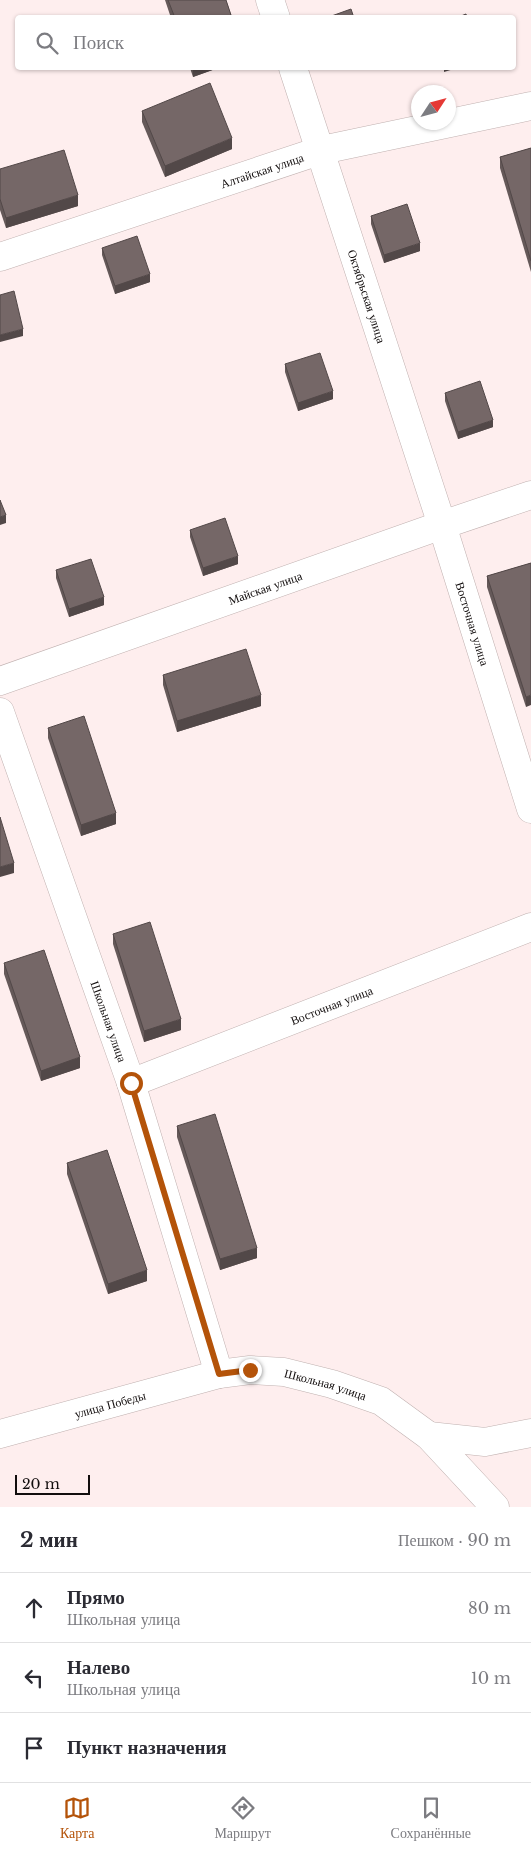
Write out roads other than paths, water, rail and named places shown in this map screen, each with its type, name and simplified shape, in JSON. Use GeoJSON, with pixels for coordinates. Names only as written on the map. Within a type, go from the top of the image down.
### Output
{"type":"FeatureCollection","features":[{"type":"Feature","properties":{"kind":"street"},"geometry":{"type":"LineString","coordinates":[[270,0],[275,15]]}},
{"type":"Feature","properties":{"kind":"street","name":"Октябрьская улица"},"geometry":{"type":"LineString","coordinates":[[294,70],[322,150],[442,525]]}},
{"type":"Feature","properties":{"kind":"street","name":"Алтайская улица"},"geometry":{"type":"LineString","coordinates":[[0,257],[322,150],[531,106]]}},
{"type":"Feature","properties":{"kind":"street","name":"Майская улица"},"geometry":{"type":"LineString","coordinates":[[0,681],[531,495]]}},
{"type":"Feature","properties":{"kind":"street","name":"Восточная улица"},"geometry":{"type":"LineString","coordinates":[[442,525],[531,809]]}},
{"type":"Feature","properties":{"kind":"street","name":"Школьная улица"},"geometry":{"type":"LineString","coordinates":[[0,712],[131,1083],[219,1374],[250,1370],[284,1372],[332,1384],[381,1401],[429,1436],[495,1507]]}},
{"type":"Feature","properties":{"kind":"street","name":"Восточная улица"},"geometry":{"type":"LineString","coordinates":[[131,1083],[531,926]]}},
{"type":"Feature","properties":{"kind":"street","name":"улица Победы"},"geometry":{"type":"LineString","coordinates":[[0,1434],[219,1374]]}},
{"type":"Feature","properties":{"kind":"street"},"geometry":{"type":"LineString","coordinates":[[429,1436],[485,1442],[531,1433]]}}]}
